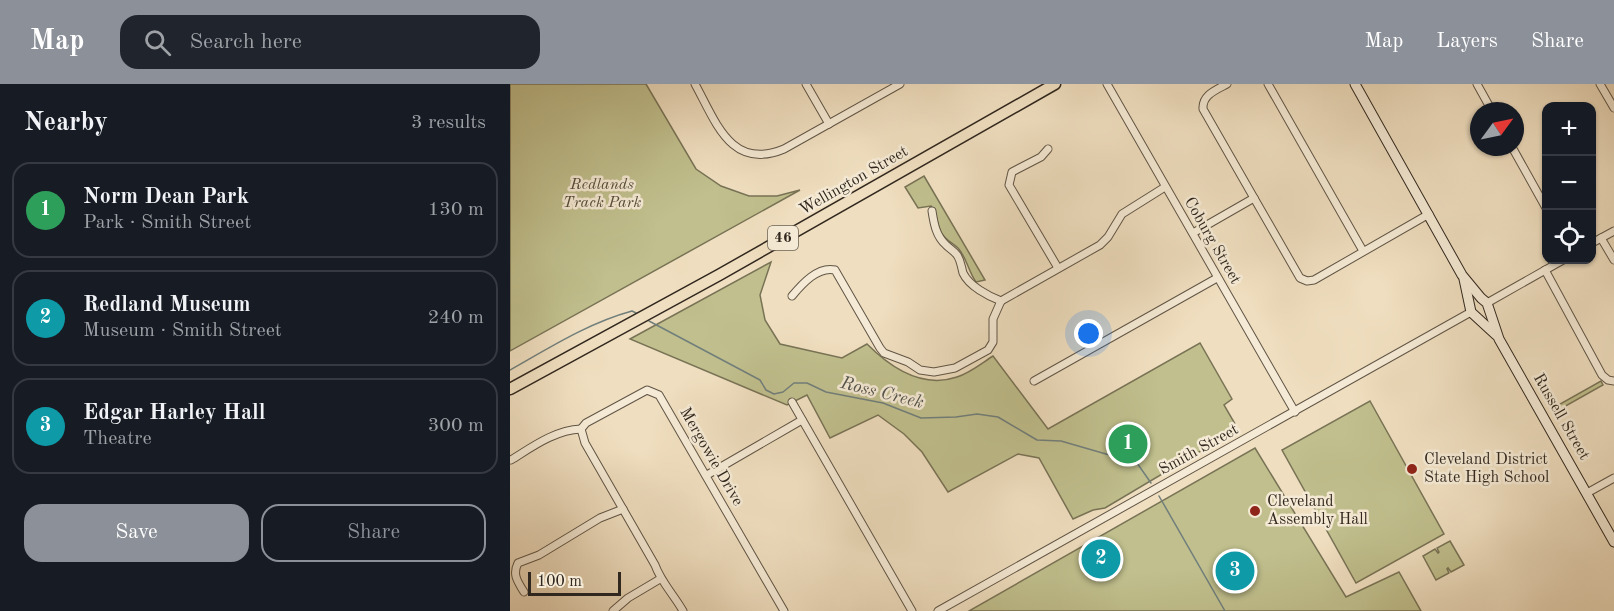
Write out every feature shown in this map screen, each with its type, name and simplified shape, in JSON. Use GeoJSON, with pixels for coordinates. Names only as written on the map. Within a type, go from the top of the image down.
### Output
{"type":"FeatureCollection","features":[{"type":"Feature","properties":{"kind":"main road","name":"Wellington Street"},"geometry":{"type":"LineString","coordinates":[[510,389],[719,275],[1055,84]]}},
{"type":"Feature","properties":{"kind":"main road","name":"Russell Street"},"geometry":{"type":"LineString","coordinates":[[1355,84],[1462,275],[1473,310],[1499,339]]}},
{"type":"Feature","properties":{"kind":"main road","name":"Russell Street"},"geometry":{"type":"LineString","coordinates":[[1462,275],[1486,304],[1499,339],[1614,542]]}},
{"type":"Feature","properties":{"kind":"main road"},"geometry":{"type":"LineString","coordinates":[[1475,299],[1486,304],[1485,314],[1473,310],[1475,299]]}},
{"type":"Feature","properties":{"kind":"street"},"geometry":{"type":"LineString","coordinates":[[694,84],[723,135],[731,144],[749,154],[770,155],[900,84]]}},
{"type":"Feature","properties":{"kind":"street"},"geometry":{"type":"LineString","coordinates":[[807,84],[829,124]]}},
{"type":"Feature","properties":{"kind":"street","name":"Coburg Street"},"geometry":{"type":"LineString","coordinates":[[1107,84],[1295,412]]}},
{"type":"Feature","properties":{"kind":"street"},"geometry":{"type":"LineString","coordinates":[[1227,84],[1206,97],[1203,109],[1300,278],[1307,281],[1314,280],[1429,214]]}},
{"type":"Feature","properties":{"kind":"street"},"geometry":{"type":"LineString","coordinates":[[1269,84],[1363,251]]}},
{"type":"Feature","properties":{"kind":"street"},"geometry":{"type":"LineString","coordinates":[[1477,84],[1487,102]]}},
{"type":"Feature","properties":{"kind":"street"},"geometry":{"type":"LineString","coordinates":[[1600,84],[1614,108]]}},
{"type":"Feature","properties":{"kind":"street"},"geometry":{"type":"LineString","coordinates":[[1048,149],[1041,157],[1012,172],[1009,185],[1058,268]]}},
{"type":"Feature","properties":{"kind":"street"},"geometry":{"type":"LineString","coordinates":[[1517,156],[1542,201]]}},
{"type":"Feature","properties":{"kind":"street"},"geometry":{"type":"LineString","coordinates":[[792,296],[805,281],[826,270],[835,270],[884,353],[908,362],[920,370],[934,372],[955,368],[988,350],[993,342],[993,319],[1001,301],[1100,244],[1108,237],[1122,214],[1165,187]]}},
{"type":"Feature","properties":{"kind":"street"},"geometry":{"type":"LineString","coordinates":[[1192,233],[1254,198]]}},
{"type":"Feature","properties":{"kind":"street"},"geometry":{"type":"LineString","coordinates":[[932,211],[935,231],[944,244],[955,252],[961,261],[964,274],[973,285],[1001,301]]}},
{"type":"Feature","properties":{"kind":"street"},"geometry":{"type":"LineString","coordinates":[[1596,241],[1614,231]]}},
{"type":"Feature","properties":{"kind":"street"},"geometry":{"type":"LineString","coordinates":[[1601,238],[1614,260]]}},
{"type":"Feature","properties":{"kind":"street"},"geometry":{"type":"LineString","coordinates":[[1486,304],[1556,264]]}},
{"type":"Feature","properties":{"kind":"street"},"geometry":{"type":"LineString","coordinates":[[1545,270],[1602,375],[1614,381]]}},
{"type":"Feature","properties":{"kind":"street"},"geometry":{"type":"LineString","coordinates":[[1034,381],[1217,278]]}},
{"type":"Feature","properties":{"kind":"street","name":"Smith Street"},"geometry":{"type":"LineString","coordinates":[[938,611],[1473,310]]}},
{"type":"Feature","properties":{"kind":"street","name":"Mergowie Drive"},"geometry":{"type":"LineString","coordinates":[[511,460],[547,439],[567,431],[580,429],[586,423],[647,390],[659,394],[784,611]]}},
{"type":"Feature","properties":{"kind":"street"},"geometry":{"type":"LineString","coordinates":[[792,402],[912,611]]}},
{"type":"Feature","properties":{"kind":"street"},"geometry":{"type":"LineString","coordinates":[[707,475],[802,420]]}},
{"type":"Feature","properties":{"kind":"street"},"geometry":{"type":"LineString","coordinates":[[580,429],[585,443],[655,565],[660,579],[683,611]]}},
{"type":"Feature","properties":{"kind":"street"},"geometry":{"type":"LineString","coordinates":[[1587,493],[1614,477]]}},
{"type":"Feature","properties":{"kind":"street"},"geometry":{"type":"LineString","coordinates":[[524,592],[514,570],[518,563],[539,555],[600,518],[623,509]]}},
{"type":"Feature","properties":{"kind":"street"},"geometry":{"type":"LineString","coordinates":[[613,611],[628,598],[660,579]]}},
{"type":"Feature","properties":{"kind":"green space","name":"Redlands Track Park"},"geometry":{"type":"Polygon","coordinates":[[[510,84],[646,84],[696,169],[721,186],[749,196],[777,196],[800,190],[510,351],[510,84]]]}},
{"type":"Feature","properties":{"kind":"green space"},"geometry":{"type":"Polygon","coordinates":[[[924,176],[985,280],[976,282],[961,252],[941,232],[931,206],[918,208],[905,187],[924,176]]]}},
{"type":"Feature","properties":{"kind":"green space"},"geometry":{"type":"Polygon","coordinates":[[[771,262],[760,295],[765,320],[780,344],[842,358],[867,344],[897,368],[919,378],[932,380],[944,380],[962,375],[993,356],[1048,429],[1200,343],[1232,399],[1224,405],[1238,429],[1105,508],[1093,510],[1073,519],[1039,458],[1018,454],[948,492],[922,452],[904,434],[878,415],[830,438],[807,395],[787,405],[630,339],[771,262]]]}},
{"type":"Feature","properties":{"kind":"green space"},"geometry":{"type":"Polygon","coordinates":[[[1601,381],[1603,385],[1555,412],[1553,408],[1601,381]]]}},
{"type":"Feature","properties":{"kind":"green space"},"geometry":{"type":"Polygon","coordinates":[[[1370,401],[1444,534],[1356,583],[1282,450],[1370,401]]]}},
{"type":"Feature","properties":{"kind":"green space"},"geometry":{"type":"Polygon","coordinates":[[[1255,448],[1346,597],[1399,572],[1421,611],[969,611],[1255,448]]]}},
{"type":"Feature","properties":{"kind":"green space"},"geometry":{"type":"Polygon","coordinates":[[[1450,541],[1464,565],[1451,572],[1448,568],[1449,573],[1436,580],[1423,556],[1435,549],[1438,553],[1437,548],[1450,541]]]}},
{"type":"Feature","properties":{"kind":"waterway","name":"Ross Creek"},"geometry":{"type":"LineString","coordinates":[[510,370],[584,329],[632,311],[636,313]]}},
{"type":"Feature","properties":{"kind":"waterway","name":"Ross Creek"},"geometry":{"type":"LineString","coordinates":[[649,321],[760,380],[766,390],[774,394],[783,392],[794,383],[807,383],[826,392],[883,403],[921,418],[977,414],[998,417],[1037,440],[1061,441],[1137,463],[1151,483]]}},
{"type":"Feature","properties":{"kind":"waterway","name":"Ross Creek"},"geometry":{"type":"LineString","coordinates":[[1159,496],[1225,611]]}},
{"type":"Feature","properties":{"kind":"place","name":"Norm Dean Park"},"geometry":{"type":"Point","coordinates":[1128,444]}},
{"type":"Feature","properties":{"kind":"place","name":"Cleveland District State High School"},"geometry":{"type":"Point","coordinates":[1412,469]}},
{"type":"Feature","properties":{"kind":"place","name":"Cleveland Assembly Hall"},"geometry":{"type":"Point","coordinates":[1255,511]}},
{"type":"Feature","properties":{"kind":"place","name":"Redland Museum"},"geometry":{"type":"Point","coordinates":[1101,559]}},
{"type":"Feature","properties":{"kind":"place","name":"Edgar Harley Hall"},"geometry":{"type":"Point","coordinates":[1235,571]}}]}
